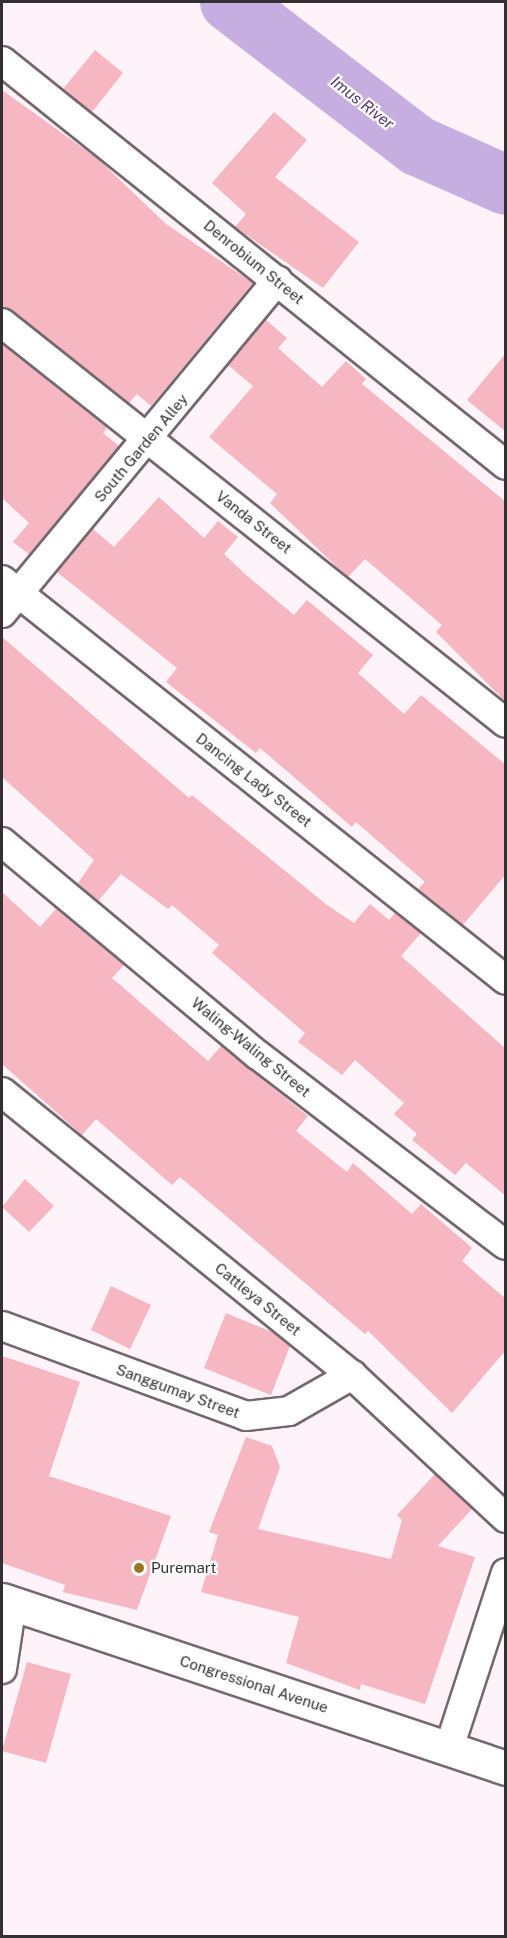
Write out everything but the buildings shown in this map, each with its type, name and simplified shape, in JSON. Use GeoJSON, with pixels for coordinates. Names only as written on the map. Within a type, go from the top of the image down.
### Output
{"type":"FeatureCollection","features":[{"type":"Feature","properties":{"kind":"main road","name":"Congressional Avenue"},"geometry":{"type":"LineString","coordinates":[[7,1602],[506,1768]]}},
{"type":"Feature","properties":{"kind":"street","name":"Denrobium Street"},"geometry":{"type":"LineString","coordinates":[[2,61],[506,465]]}},
{"type":"Feature","properties":{"kind":"street","name":"South Garden Alley"},"geometry":{"type":"LineString","coordinates":[[7,595],[149,440],[277,280]]}},
{"type":"Feature","properties":{"kind":"street","name":"Vanda Street"},"geometry":{"type":"LineString","coordinates":[[2,323],[506,723]]}},
{"type":"Feature","properties":{"kind":"street","name":"Dancing Lady Street"},"geometry":{"type":"LineString","coordinates":[[7,595],[506,980]]}},
{"type":"Feature","properties":{"kind":"street","name":"Waling-Waling Street"},"geometry":{"type":"LineString","coordinates":[[2,842],[258,1055],[506,1245]]}},
{"type":"Feature","properties":{"kind":"street","name":"Cattleya Street"},"geometry":{"type":"LineString","coordinates":[[2,1092],[352,1375],[506,1518]]}},
{"type":"Feature","properties":{"kind":"street","name":"Sanggumay Street"},"geometry":{"type":"LineString","coordinates":[[2,1326],[246,1416],[289,1411],[352,1375]]}},
{"type":"Feature","properties":{"kind":"street"},"geometry":{"type":"LineString","coordinates":[[449,1748],[506,1573]]}},
{"type":"Feature","properties":{"kind":"street"},"geometry":{"type":"LineString","coordinates":[[2,1670],[7,1602]]}},
{"type":"Feature","properties":{"kind":"waterway","name":"Imus River"},"geometry":{"type":"LineString","coordinates":[[230,2],[418,146],[506,185]]}},
{"type":"Feature","properties":{"kind":"place","name":"Puremart"},"geometry":{"type":"Point","coordinates":[139,1568]}}]}
